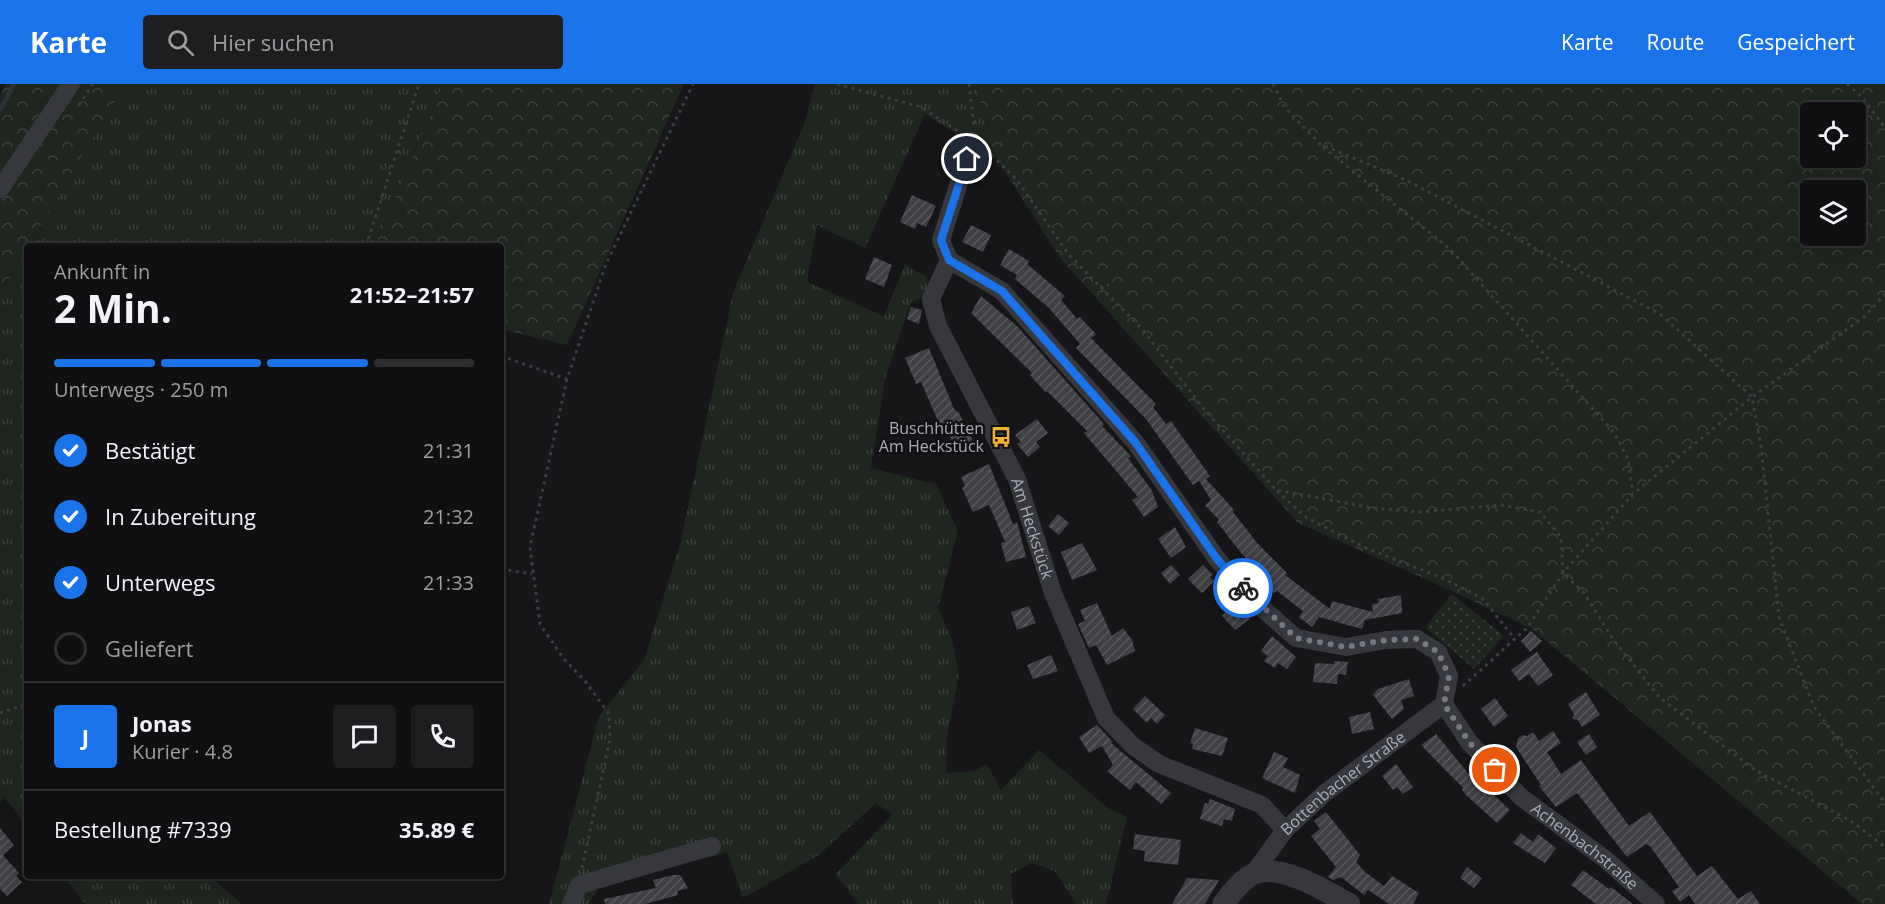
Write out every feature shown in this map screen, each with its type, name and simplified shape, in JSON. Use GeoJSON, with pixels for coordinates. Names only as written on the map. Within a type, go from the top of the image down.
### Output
{"type":"FeatureCollection","features":[{"type":"Feature","properties":{"kind":"street"},"geometry":{"type":"LineString","coordinates":[[0,189],[71,84]]}},
{"type":"Feature","properties":{"kind":"street"},"geometry":{"type":"LineString","coordinates":[[976,140],[941,240],[949,260],[1002,291],[1135,442],[1217,559],[1250,597],[1296,638],[1346,647],[1386,640],[1417,639],[1438,652],[1449,676],[1444,704]]}},
{"type":"Feature","properties":{"kind":"street","name":"Am Heckstück"},"geometry":{"type":"LineString","coordinates":[[949,260],[932,298],[938,326],[1017,479],[1053,593],[1106,718],[1133,746],[1159,764],[1262,806],[1285,830]]}},
{"type":"Feature","properties":{"kind":"street","name":"Bottenbacher Straße"},"geometry":{"type":"LineString","coordinates":[[1223,904],[1237,887],[1261,873],[1285,830],[1325,793],[1444,704]]}},
{"type":"Feature","properties":{"kind":"street","name":"Achenbachstraße"},"geometry":{"type":"LineString","coordinates":[[1444,704],[1469,742],[1521,797],[1605,859],[1656,904]]}},
{"type":"Feature","properties":{"kind":"street"},"geometry":{"type":"LineString","coordinates":[[571,904],[579,885],[712,846]]}},
{"type":"Feature","properties":{"kind":"street"},"geometry":{"type":"LineString","coordinates":[[1261,873],[1317,885],[1349,904]]}},
{"type":"Feature","properties":{"kind":"path"},"geometry":{"type":"LineString","coordinates":[[367,243],[419,84]]}},
{"type":"Feature","properties":{"kind":"path"},"geometry":{"type":"LineString","coordinates":[[579,885],[610,739],[609,714],[585,681],[562,658],[540,624],[530,547],[567,379],[606,264],[693,84]]}},
{"type":"Feature","properties":{"kind":"path"},"geometry":{"type":"LineString","coordinates":[[837,84],[921,107],[976,140],[1017,180],[1069,255],[1142,329],[1203,408],[1275,490],[1307,518],[1368,549],[1440,577],[1482,598],[1515,639]]}},
{"type":"Feature","properties":{"kind":"path"},"geometry":{"type":"LineString","coordinates":[[969,84],[976,140]]}},
{"type":"Feature","properties":{"kind":"path"},"geometry":{"type":"LineString","coordinates":[[1273,84],[1285,108],[1320,144],[1450,249],[1615,434],[1628,459],[1633,494]]}},
{"type":"Feature","properties":{"kind":"path"},"geometry":{"type":"LineString","coordinates":[[1847,84],[1862,97],[1885,128]]}},
{"type":"Feature","properties":{"kind":"path"},"geometry":{"type":"LineString","coordinates":[[1320,144],[1407,182],[1660,314],[1752,397],[1761,446],[1779,617],[1814,707],[1885,803]]}},
{"type":"Feature","properties":{"kind":"path"},"geometry":{"type":"LineString","coordinates":[[1100,287],[1109,285]]}},
{"type":"Feature","properties":{"kind":"path"},"geometry":{"type":"LineString","coordinates":[[1444,704],[1527,628],[1563,573],[1633,494],[1752,397],[1864,317],[1885,294]]}},
{"type":"Feature","properties":{"kind":"path"},"geometry":{"type":"LineString","coordinates":[[504,357],[567,379]]}},
{"type":"Feature","properties":{"kind":"path"},"geometry":{"type":"LineString","coordinates":[[1275,490],[1373,508],[1420,512],[1501,505],[1540,512],[1561,537],[1563,573],[1584,592],[1613,639],[1659,697],[1755,770],[1851,821],[1885,847]]}},
{"type":"Feature","properties":{"kind":"path"},"geometry":{"type":"LineString","coordinates":[[504,569],[532,574]]}},
{"type":"Feature","properties":{"kind":"path"},"geometry":{"type":"LineString","coordinates":[[0,713],[24,705]]}},
{"type":"Feature","properties":{"kind":"green space"},"geometry":{"type":"Polygon","coordinates":[[[6,84],[125,84],[30,243],[24,243],[24,254],[0,294],[0,94],[6,84]]]}},
{"type":"Feature","properties":{"kind":"green space"},"geometry":{"type":"Polygon","coordinates":[[[125,84],[443,84],[376,243],[31,243],[125,84]]]}},
{"type":"Feature","properties":{"kind":"green space"},"geometry":{"type":"Polygon","coordinates":[[[443,84],[684,84],[567,345],[504,330],[504,243],[376,243],[443,84]]]}},
{"type":"Feature","properties":{"kind":"green space"},"geometry":{"type":"Polygon","coordinates":[[[815,84],[976,84],[995,156],[977,159],[967,140],[925,114],[865,248],[817,225],[807,282],[884,316],[905,264],[927,277],[928,296],[911,302],[885,379],[871,468],[936,484],[958,531],[938,608],[952,639],[959,675],[947,736],[946,773],[974,771],[987,764],[1001,790],[1039,750],[1108,808],[1127,817],[1106,904],[1076,904],[1055,871],[1032,863],[1011,874],[1013,904],[858,904],[836,874],[892,815],[876,803],[819,855],[743,898],[727,852],[598,888],[589,904],[549,904],[599,716],[644,660],[681,541],[733,293],[804,124],[815,84]]]}},
{"type":"Feature","properties":{"kind":"green space"},"geometry":{"type":"Polygon","coordinates":[[[976,84],[1885,84],[1885,904],[1862,904],[1532,629],[1298,523],[1060,258],[995,156],[976,84]]]}},
{"type":"Feature","properties":{"kind":"green space"},"geometry":{"type":"Polygon","coordinates":[[[24,254],[24,823],[5,798],[0,802],[0,294],[24,254]]]}},
{"type":"Feature","properties":{"kind":"green space"},"geometry":{"type":"Polygon","coordinates":[[[1452,594],[1504,636],[1474,669],[1425,627],[1452,594]]]}},
{"type":"Feature","properties":{"kind":"green space"},"geometry":{"type":"Polygon","coordinates":[[[66,879],[213,879],[242,904],[85,904],[66,879]]]}},
{"type":"Feature","properties":{"kind":"building"},"geometry":{"type":"Polygon","coordinates":[[[912,195],[936,206],[926,227],[917,223],[915,229],[900,222],[912,195]]]}},
{"type":"Feature","properties":{"kind":"building"},"geometry":{"type":"Polygon","coordinates":[[[971,225],[991,235],[983,252],[962,242],[971,225]]]}},
{"type":"Feature","properties":{"kind":"building"},"geometry":{"type":"Polygon","coordinates":[[[1009,249],[1029,261],[1027,264],[1065,296],[1061,300],[1077,319],[1080,317],[1096,334],[1091,338],[1156,404],[1153,407],[1166,424],[1171,421],[1210,476],[1206,479],[1234,510],[1233,512],[1258,544],[1287,573],[1285,575],[1330,609],[1332,601],[1373,612],[1372,604],[1379,603],[1378,599],[1401,595],[1402,613],[1365,620],[1362,629],[1319,617],[1312,627],[1299,617],[1303,611],[1277,591],[1274,593],[1263,582],[1267,579],[1242,554],[1217,522],[1219,520],[1205,505],[1211,500],[1199,481],[1193,485],[1146,419],[1076,348],[1080,344],[1049,308],[1015,279],[1017,275],[1000,265],[1009,249]]]}},
{"type":"Feature","properties":{"kind":"building"},"geometry":{"type":"Polygon","coordinates":[[[874,257],[892,265],[884,287],[865,279],[874,257]]]}},
{"type":"Feature","properties":{"kind":"building"},"geometry":{"type":"Polygon","coordinates":[[[981,296],[1017,326],[1104,424],[1102,426],[1131,456],[1128,458],[1151,489],[1158,507],[1144,517],[1132,500],[1138,497],[1084,433],[1087,431],[1047,391],[1046,393],[1030,375],[1032,373],[971,313],[981,296]]]}},
{"type":"Feature","properties":{"kind":"building"},"geometry":{"type":"Polygon","coordinates":[[[911,307],[922,310],[919,324],[907,319],[911,307]]]}},
{"type":"Feature","properties":{"kind":"building"},"geometry":{"type":"Polygon","coordinates":[[[929,348],[954,409],[959,413],[973,441],[956,449],[946,428],[942,430],[921,382],[916,384],[905,358],[929,348]]]}},
{"type":"Feature","properties":{"kind":"building"},"geometry":{"type":"Polygon","coordinates":[[[1037,419],[1048,433],[1036,442],[1040,447],[1028,457],[1017,444],[1021,442],[1015,435],[1037,419]]]}},
{"type":"Feature","properties":{"kind":"building"},"geometry":{"type":"Polygon","coordinates":[[[989,464],[1013,524],[1017,522],[1026,557],[1006,562],[1001,543],[1005,542],[989,505],[973,512],[962,488],[965,486],[961,477],[989,464]]]}},
{"type":"Feature","properties":{"kind":"building"},"geometry":{"type":"Polygon","coordinates":[[[1058,514],[1069,523],[1059,535],[1048,526],[1058,514]]]}},
{"type":"Feature","properties":{"kind":"building"},"geometry":{"type":"Polygon","coordinates":[[[1175,527],[1186,547],[1171,558],[1158,539],[1175,527]]]}},
{"type":"Feature","properties":{"kind":"building"},"geometry":{"type":"Polygon","coordinates":[[[1082,543],[1097,570],[1072,580],[1061,552],[1082,543]]]}},
{"type":"Feature","properties":{"kind":"building"},"geometry":{"type":"Polygon","coordinates":[[[1171,565],[1180,575],[1170,584],[1161,573],[1171,565]]]}},
{"type":"Feature","properties":{"kind":"building"},"geometry":{"type":"Polygon","coordinates":[[[1203,565],[1213,575],[1210,577],[1214,581],[1202,593],[1188,579],[1203,565]]]}},
{"type":"Feature","properties":{"kind":"building"},"geometry":{"type":"Polygon","coordinates":[[[1236,602],[1250,619],[1235,630],[1222,616],[1236,602]]]}},
{"type":"Feature","properties":{"kind":"building"},"geometry":{"type":"Polygon","coordinates":[[[1097,603],[1112,636],[1123,628],[1132,640],[1135,651],[1107,665],[1096,645],[1089,648],[1078,624],[1085,621],[1080,610],[1097,603]]]}},
{"type":"Feature","properties":{"kind":"building"},"geometry":{"type":"Polygon","coordinates":[[[1029,606],[1036,623],[1017,630],[1011,612],[1029,606]]]}},
{"type":"Feature","properties":{"kind":"building"},"geometry":{"type":"Polygon","coordinates":[[[1531,631],[1542,641],[1530,652],[1521,641],[1531,631]]]}},
{"type":"Feature","properties":{"kind":"building"},"geometry":{"type":"Polygon","coordinates":[[[1272,636],[1296,657],[1287,669],[1278,663],[1275,668],[1264,661],[1268,656],[1261,651],[1272,636]]]}},
{"type":"Feature","properties":{"kind":"building"},"geometry":{"type":"Polygon","coordinates":[[[1537,652],[1553,675],[1538,686],[1529,674],[1519,681],[1511,670],[1537,652]]]}},
{"type":"Feature","properties":{"kind":"building"},"geometry":{"type":"Polygon","coordinates":[[[1051,655],[1058,671],[1033,679],[1027,665],[1051,655]]]}},
{"type":"Feature","properties":{"kind":"building"},"geometry":{"type":"Polygon","coordinates":[[[1334,661],[1348,662],[1346,675],[1338,674],[1337,684],[1313,682],[1315,663],[1334,664],[1334,661]]]}},
{"type":"Feature","properties":{"kind":"building"},"geometry":{"type":"Polygon","coordinates":[[[1409,679],[1414,696],[1401,700],[1404,709],[1392,719],[1373,695],[1378,689],[1409,679]]]}},
{"type":"Feature","properties":{"kind":"building"},"geometry":{"type":"Polygon","coordinates":[[[1586,692],[1600,715],[1582,727],[1578,720],[1572,719],[1574,714],[1568,704],[1586,692]]]}},
{"type":"Feature","properties":{"kind":"building"},"geometry":{"type":"Polygon","coordinates":[[[1145,696],[1165,715],[1157,724],[1151,718],[1147,723],[1133,709],[1145,696]]]}},
{"type":"Feature","properties":{"kind":"building"},"geometry":{"type":"Polygon","coordinates":[[[1495,698],[1508,716],[1494,727],[1481,709],[1495,698]]]}},
{"type":"Feature","properties":{"kind":"building"},"geometry":{"type":"Polygon","coordinates":[[[1370,712],[1374,729],[1352,734],[1349,717],[1370,712]]]}},
{"type":"Feature","properties":{"kind":"building"},"geometry":{"type":"Polygon","coordinates":[[[1097,725],[1113,742],[1111,743],[1171,793],[1161,804],[1136,782],[1130,790],[1107,771],[1113,765],[1102,746],[1089,753],[1079,737],[1097,725]]]}},
{"type":"Feature","properties":{"kind":"building"},"geometry":{"type":"Polygon","coordinates":[[[1195,728],[1228,738],[1222,756],[1192,749],[1193,744],[1190,743],[1195,728]]]}},
{"type":"Feature","properties":{"kind":"building"},"geometry":{"type":"Polygon","coordinates":[[[1553,731],[1561,743],[1547,752],[1561,774],[1581,760],[1629,826],[1650,812],[1697,876],[1712,866],[1738,899],[1751,891],[1760,904],[1695,904],[1689,895],[1680,902],[1672,891],[1679,887],[1650,846],[1646,844],[1627,857],[1577,793],[1556,807],[1539,786],[1541,785],[1516,747],[1518,738],[1523,735],[1527,736],[1533,732],[1539,741],[1553,731]]]}},
{"type":"Feature","properties":{"kind":"building"},"geometry":{"type":"Polygon","coordinates":[[[1436,734],[1477,784],[1479,781],[1510,810],[1497,823],[1466,795],[1463,788],[1421,745],[1436,734]]]}},
{"type":"Feature","properties":{"kind":"building"},"geometry":{"type":"Polygon","coordinates":[[[1589,734],[1597,747],[1586,755],[1577,742],[1589,734]]]}},
{"type":"Feature","properties":{"kind":"building"},"geometry":{"type":"Polygon","coordinates":[[[1274,752],[1288,758],[1283,767],[1300,775],[1295,793],[1262,778],[1274,752]]]}},
{"type":"Feature","properties":{"kind":"building"},"geometry":{"type":"Polygon","coordinates":[[[1396,764],[1413,787],[1403,794],[1397,787],[1393,790],[1382,776],[1396,764]]]}},
{"type":"Feature","properties":{"kind":"building"},"geometry":{"type":"Polygon","coordinates":[[[1210,799],[1235,809],[1232,821],[1224,819],[1222,826],[1200,819],[1205,803],[1208,804],[1210,799]]]}},
{"type":"Feature","properties":{"kind":"building"},"geometry":{"type":"Polygon","coordinates":[[[1326,812],[1360,855],[1356,862],[1365,872],[1384,886],[1392,876],[1419,893],[1413,904],[1389,904],[1368,890],[1364,895],[1341,877],[1333,880],[1328,877],[1336,867],[1311,836],[1320,829],[1314,821],[1326,812]]]}},
{"type":"Feature","properties":{"kind":"building"},"geometry":{"type":"Polygon","coordinates":[[[0,828],[14,845],[3,855],[19,873],[16,876],[22,882],[7,896],[0,889],[0,828]]]}},
{"type":"Feature","properties":{"kind":"building"},"geometry":{"type":"Polygon","coordinates":[[[1521,833],[1533,842],[1538,834],[1556,848],[1545,863],[1513,843],[1521,833]]]}},
{"type":"Feature","properties":{"kind":"building"},"geometry":{"type":"Polygon","coordinates":[[[1135,834],[1181,840],[1178,865],[1144,861],[1145,851],[1133,849],[1135,834]]]}},
{"type":"Feature","properties":{"kind":"building"},"geometry":{"type":"Polygon","coordinates":[[[1467,867],[1482,878],[1474,888],[1460,878],[1467,867]]]}},
{"type":"Feature","properties":{"kind":"building"},"geometry":{"type":"Polygon","coordinates":[[[1583,870],[1633,904],[1596,904],[1571,885],[1583,870]]]}},
{"type":"Feature","properties":{"kind":"building"},"geometry":{"type":"Polygon","coordinates":[[[680,875],[688,888],[677,891],[678,895],[645,904],[605,904],[604,899],[656,888],[653,880],[680,875]]]}},
{"type":"Feature","properties":{"kind":"building"},"geometry":{"type":"Polygon","coordinates":[[[1187,878],[1219,880],[1205,904],[1172,904],[1187,878]]]}},
{"type":"Feature","properties":{"kind":"waterway"},"geometry":{"type":"LineString","coordinates":[[0,110],[14,84]]}},
{"type":"Feature","properties":{"kind":"way so far"},"geometry":{"type":"LineString","coordinates":[[1243,588],[1296,638],[1346,647],[1386,640],[1417,639],[1438,652],[1449,676],[1444,704],[1469,742],[1495,770]]}},
{"type":"Feature","properties":{"kind":"place","name":"Buschhütten Am Heckstück"},"geometry":{"type":"Point","coordinates":[1001,437]}},
{"type":"Feature","properties":{"kind":"route"},"geometry":{"type":"LineString","coordinates":[[967,159],[941,240],[949,260],[1002,291],[1135,442],[1217,559],[1243,588]]}}]}
